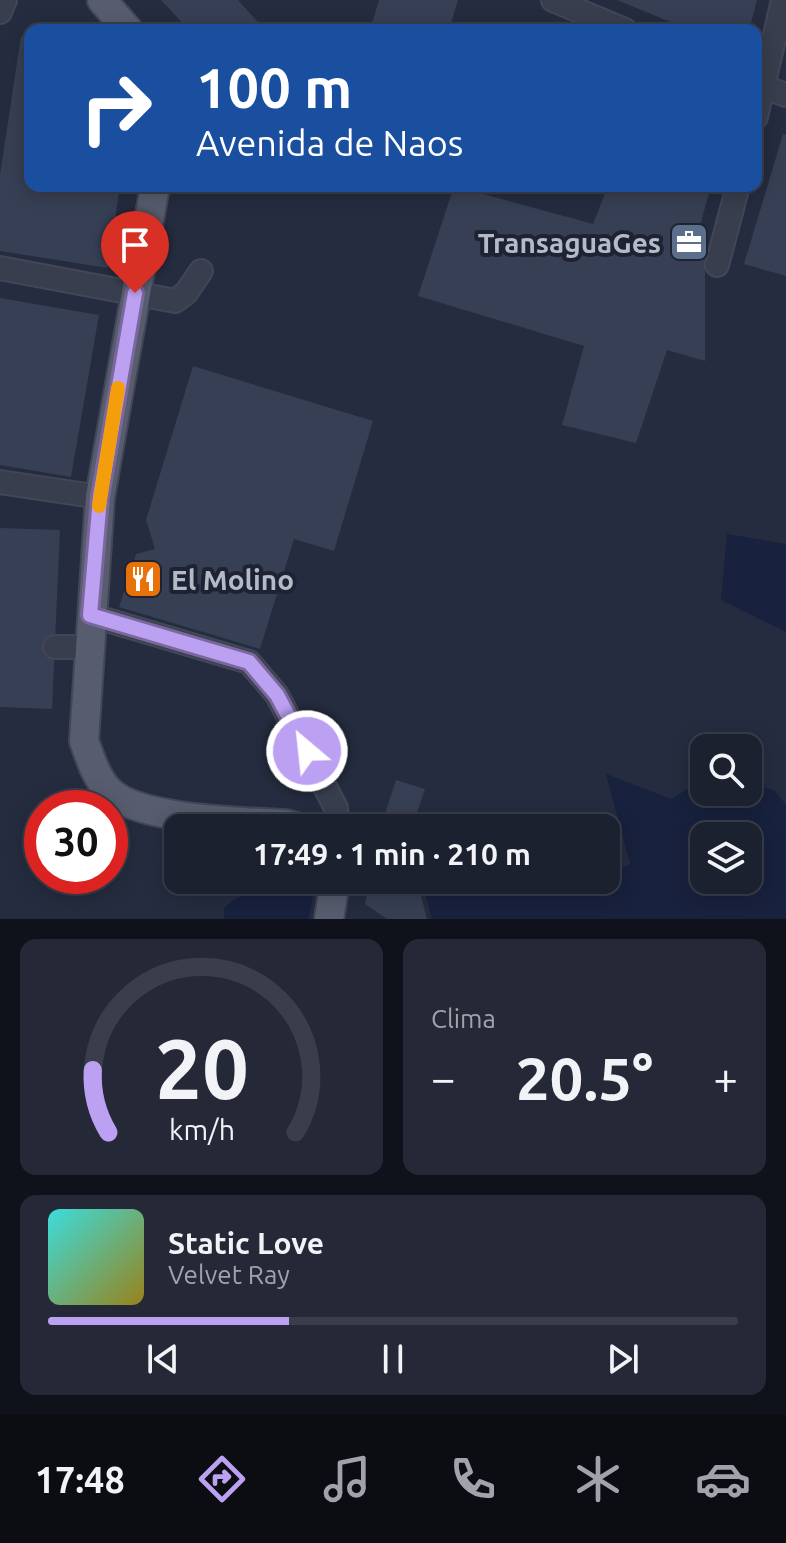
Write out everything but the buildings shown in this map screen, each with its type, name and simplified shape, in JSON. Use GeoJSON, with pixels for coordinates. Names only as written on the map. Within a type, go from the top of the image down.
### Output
{"type":"FeatureCollection","features":[{"type":"Feature","properties":{"kind":"main road"},"geometry":{"type":"LineString","coordinates":[[102,0],[123,24]]}},
{"type":"Feature","properties":{"kind":"main road"},"geometry":{"type":"LineString","coordinates":[[154,192],[100,497],[84,741],[94,767],[109,791],[133,806],[168,814]]}},
{"type":"Feature","properties":{"kind":"main road"},"geometry":{"type":"LineString","coordinates":[[329,919],[333,894]]}},
{"type":"Feature","properties":{"kind":"street"},"geometry":{"type":"LineString","coordinates":[[0,12],[5,0]]}},
{"type":"Feature","properties":{"kind":"street"},"geometry":{"type":"LineString","coordinates":[[553,0],[611,24]]}},
{"type":"Feature","properties":{"kind":"street"},"geometry":{"type":"LineString","coordinates":[[762,79],[783,0]]}},
{"type":"Feature","properties":{"kind":"street"},"geometry":{"type":"LineString","coordinates":[[762,87],[786,95]]}},
{"type":"Feature","properties":{"kind":"street"},"geometry":{"type":"LineString","coordinates":[[717,265],[736,192]]}},
{"type":"Feature","properties":{"kind":"street"},"geometry":{"type":"LineString","coordinates":[[0,268],[175,301],[186,293],[201,271]]}},
{"type":"Feature","properties":{"kind":"street"},"geometry":{"type":"LineString","coordinates":[[0,482],[100,497]]}},
{"type":"Feature","properties":{"kind":"street"},"geometry":{"type":"LineString","coordinates":[[90,615],[249,662],[277,695],[336,808],[336,814]]}},
{"type":"Feature","properties":{"kind":"street"},"geometry":{"type":"LineString","coordinates":[[55,647],[89,647]]}},
{"type":"Feature","properties":{"kind":"water"},"geometry":{"type":"Polygon","coordinates":[[[727,534],[786,544],[786,632],[721,600],[727,534]]]}},
{"type":"Feature","properties":{"kind":"water"},"geometry":{"type":"Polygon","coordinates":[[[606,774],[671,799],[690,787],[690,806],[762,806],[762,786],[775,791],[786,805],[786,919],[432,919],[426,894],[620,894],[620,869],[630,864],[620,826],[620,814],[617,814],[606,774]]]}},
{"type":"Feature","properties":{"kind":"water"},"geometry":{"type":"Polygon","coordinates":[[[246,894],[313,894],[309,919],[224,919],[224,908],[246,894]]]}},
{"type":"Feature","properties":{"kind":"slow traffic"},"geometry":{"type":"LineString","coordinates":[[99,506],[118,388]]}},
{"type":"Feature","properties":{"kind":"place","name":"TransaguaGes"},"geometry":{"type":"Point","coordinates":[689,242]}},
{"type":"Feature","properties":{"kind":"place","name":"El Molino"},"geometry":{"type":"Point","coordinates":[143,579]}},
{"type":"Feature","properties":{"kind":"route"},"geometry":{"type":"LineString","coordinates":[[135,293],[100,497],[90,615],[249,662],[277,695],[307,751]]}}]}
